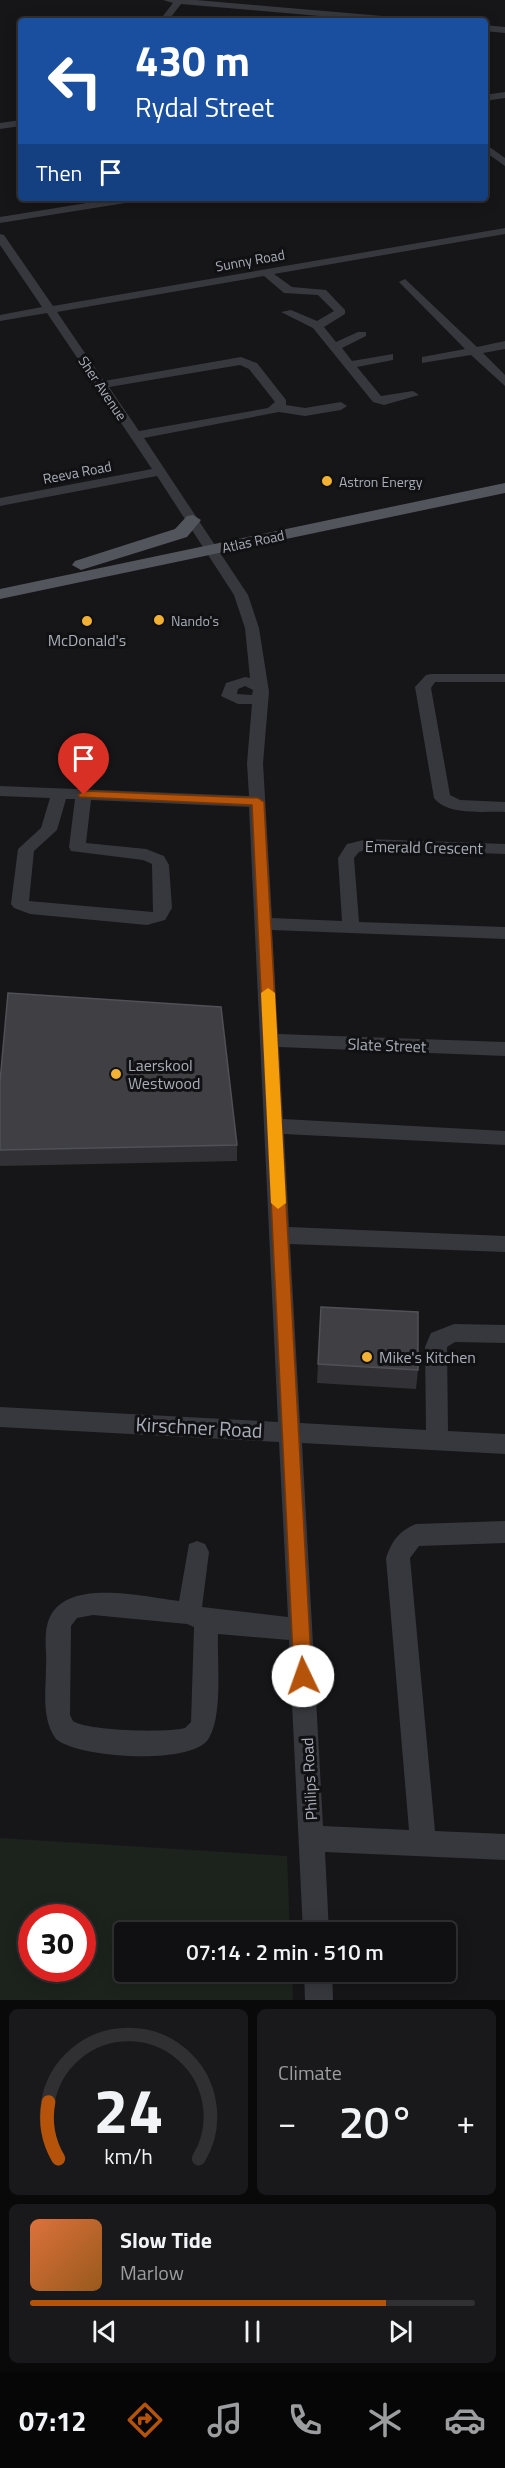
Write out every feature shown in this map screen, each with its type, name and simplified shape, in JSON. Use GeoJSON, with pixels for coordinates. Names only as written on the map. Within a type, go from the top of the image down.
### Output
{"type":"FeatureCollection","features":[{"type":"Feature","properties":{"kind":"main road","name":"Atlas Road"},"geometry":{"type":"LineString","coordinates":[[0,594],[505,477]]}},
{"type":"Feature","properties":{"kind":"main road","name":"Atlas Road"},"geometry":{"type":"LineString","coordinates":[[0,582],[209,545],[304,531],[505,488]]}},
{"type":"Feature","properties":{"kind":"main road"},"geometry":{"type":"LineString","coordinates":[[74,568],[181,533],[189,527],[193,520]]}},
{"type":"Feature","properties":{"kind":"main road"},"geometry":{"type":"LineString","coordinates":[[223,566],[235,553],[304,531]]}},
{"type":"Feature","properties":{"kind":"street"},"geometry":{"type":"LineString","coordinates":[[167,0],[344,18]]}},
{"type":"Feature","properties":{"kind":"street"},"geometry":{"type":"LineString","coordinates":[[165,18],[179,1]]}},
{"type":"Feature","properties":{"kind":"street"},"geometry":{"type":"LineString","coordinates":[[488,28],[505,30]]}},
{"type":"Feature","properties":{"kind":"street"},"geometry":{"type":"LineString","coordinates":[[488,97],[505,95]]}},
{"type":"Feature","properties":{"kind":"street"},"geometry":{"type":"LineString","coordinates":[[0,126],[18,123]]}},
{"type":"Feature","properties":{"kind":"street"},"geometry":{"type":"LineString","coordinates":[[488,149],[505,164]]}},
{"type":"Feature","properties":{"kind":"street"},"geometry":{"type":"LineString","coordinates":[[0,220],[119,201]]}},
{"type":"Feature","properties":{"kind":"street","name":"Sunny Road"},"geometry":{"type":"LineString","coordinates":[[0,318],[503,235]]}},
{"type":"Feature","properties":{"kind":"street","name":"Sher Avenue"},"geometry":{"type":"LineString","coordinates":[[0,237],[209,545]]}},
{"type":"Feature","properties":{"kind":"street"},"geometry":{"type":"LineString","coordinates":[[272,272],[281,288],[289,292],[322,292],[340,311],[335,317],[317,326]]}},
{"type":"Feature","properties":{"kind":"street"},"geometry":{"type":"LineString","coordinates":[[405,282],[505,382]]}},
{"type":"Feature","properties":{"kind":"street"},"geometry":{"type":"LineString","coordinates":[[287,312],[317,326],[347,365],[380,400],[413,395]]}},
{"type":"Feature","properties":{"kind":"street"},"geometry":{"type":"LineString","coordinates":[[333,348],[362,334]]}},
{"type":"Feature","properties":{"kind":"street"},"geometry":{"type":"LineString","coordinates":[[426,360],[505,345]]}},
{"type":"Feature","properties":{"kind":"street"},"geometry":{"type":"LineString","coordinates":[[347,365],[388,357]]}},
{"type":"Feature","properties":{"kind":"street"},"geometry":{"type":"LineString","coordinates":[[101,385],[241,361],[253,366],[279,396],[282,404],[279,408]]}},
{"type":"Feature","properties":{"kind":"street"},"geometry":{"type":"LineString","coordinates":[[135,436],[279,408],[305,412],[341,406]]}},
{"type":"Feature","properties":{"kind":"street","name":"Reeva Road"},"geometry":{"type":"LineString","coordinates":[[0,502],[160,471]]}},
{"type":"Feature","properties":{"kind":"street","name":"Philips Road"},"geometry":{"type":"LineString","coordinates":[[209,545],[247,606],[260,691],[255,763]]}},
{"type":"Feature","properties":{"kind":"street","name":"Philips Road"},"geometry":{"type":"LineString","coordinates":[[251,629],[245,643],[244,666],[228,692],[236,700],[245,717],[255,763],[258,802],[316,1922]]}},
{"type":"Feature","properties":{"kind":"street"},"geometry":{"type":"LineString","coordinates":[[505,678],[431,678],[423,687],[442,798],[457,805],[505,807]]}},
{"type":"Feature","properties":{"kind":"street"},"geometry":{"type":"LineString","coordinates":[[236,682],[251,682],[260,691],[248,701],[236,700]]}},
{"type":"Feature","properties":{"kind":"street"},"geometry":{"type":"LineString","coordinates":[[0,791],[258,802]]}},
{"type":"Feature","properties":{"kind":"street"},"geometry":{"type":"LineString","coordinates":[[59,794],[49,830],[26,849],[20,904],[30,908],[147,919],[159,916],[163,908],[158,860],[146,855],[77,847],[84,795]]}},
{"type":"Feature","properties":{"kind":"street","name":"Emerald Crescent"},"geometry":{"type":"LineString","coordinates":[[351,926],[346,858],[353,848],[368,844],[505,849]]}},
{"type":"Feature","properties":{"kind":"street"},"geometry":{"type":"LineString","coordinates":[[264,924],[505,933]]}},
{"type":"Feature","properties":{"kind":"street","name":"Slate Street"},"geometry":{"type":"LineString","coordinates":[[270,1040],[505,1049]]}},
{"type":"Feature","properties":{"kind":"street"},"geometry":{"type":"LineString","coordinates":[[275,1126],[505,1138]]}},
{"type":"Feature","properties":{"kind":"street"},"geometry":{"type":"LineString","coordinates":[[280,1235],[505,1244]]}},
{"type":"Feature","properties":{"kind":"street"},"geometry":{"type":"LineString","coordinates":[[437,1440],[436,1347],[439,1339],[454,1333],[505,1334]]}},
{"type":"Feature","properties":{"kind":"street","name":"Kirschner Road"},"geometry":{"type":"LineString","coordinates":[[0,1417],[505,1444]]}},
{"type":"Feature","properties":{"kind":"street"},"geometry":{"type":"LineString","coordinates":[[423,1842],[398,1558],[400,1548],[406,1540],[416,1535],[505,1532]]}},
{"type":"Feature","properties":{"kind":"street"},"geometry":{"type":"LineString","coordinates":[[197,1552],[198,1617],[203,1723],[199,1734],[189,1740],[164,1744],[76,1737],[67,1732],[61,1726],[58,1715],[59,1626],[63,1616],[72,1608],[93,1604],[198,1617],[300,1630]]}},
{"type":"Feature","properties":{"kind":"street"},"geometry":{"type":"LineString","coordinates":[[313,1838],[505,1847]]}},
{"type":"Feature","properties":{"kind":"street"},"geometry":{"type":"LineString","coordinates":[[318,1982],[319,2000]]}},
{"type":"Feature","properties":{"kind":"shaded area"},"geometry":{"type":"Polygon","coordinates":[[[0,1838],[287,1856],[290,1922],[114,1922],[114,1982],[292,1982],[293,2000],[0,2000],[0,1838]]]}},
{"type":"Feature","properties":{"kind":"building","name":"Laerskool Westwood"},"geometry":{"type":"Polygon","coordinates":[[[8,993],[221,1007],[237,1145],[0,1150],[0,1082],[8,993]]]}},
{"type":"Feature","properties":{"kind":"building","name":"Mike's Kitchen"},"geometry":{"type":"Polygon","coordinates":[[[321,1307],[418,1312],[418,1370],[318,1364],[321,1307]]]}},
{"type":"Feature","properties":{"kind":"slow traffic"},"geometry":{"type":"LineString","coordinates":[[268,993],[278,1203]]}},
{"type":"Feature","properties":{"kind":"place","name":"Astron Energy"},"geometry":{"type":"Point","coordinates":[327,481]}},
{"type":"Feature","properties":{"kind":"place","name":"Nando's"},"geometry":{"type":"Point","coordinates":[159,620]}},
{"type":"Feature","properties":{"kind":"place","name":"McDonald's"},"geometry":{"type":"Point","coordinates":[87,621]}},
{"type":"Feature","properties":{"kind":"place","name":"Laerskool Westwood"},"geometry":{"type":"Point","coordinates":[116,1074]}},
{"type":"Feature","properties":{"kind":"place","name":"Mike's Kitchen"},"geometry":{"type":"Point","coordinates":[367,1357]}},
{"type":"Feature","properties":{"kind":"route"},"geometry":{"type":"LineString","coordinates":[[84,795],[258,802],[303,1676]]}}]}
